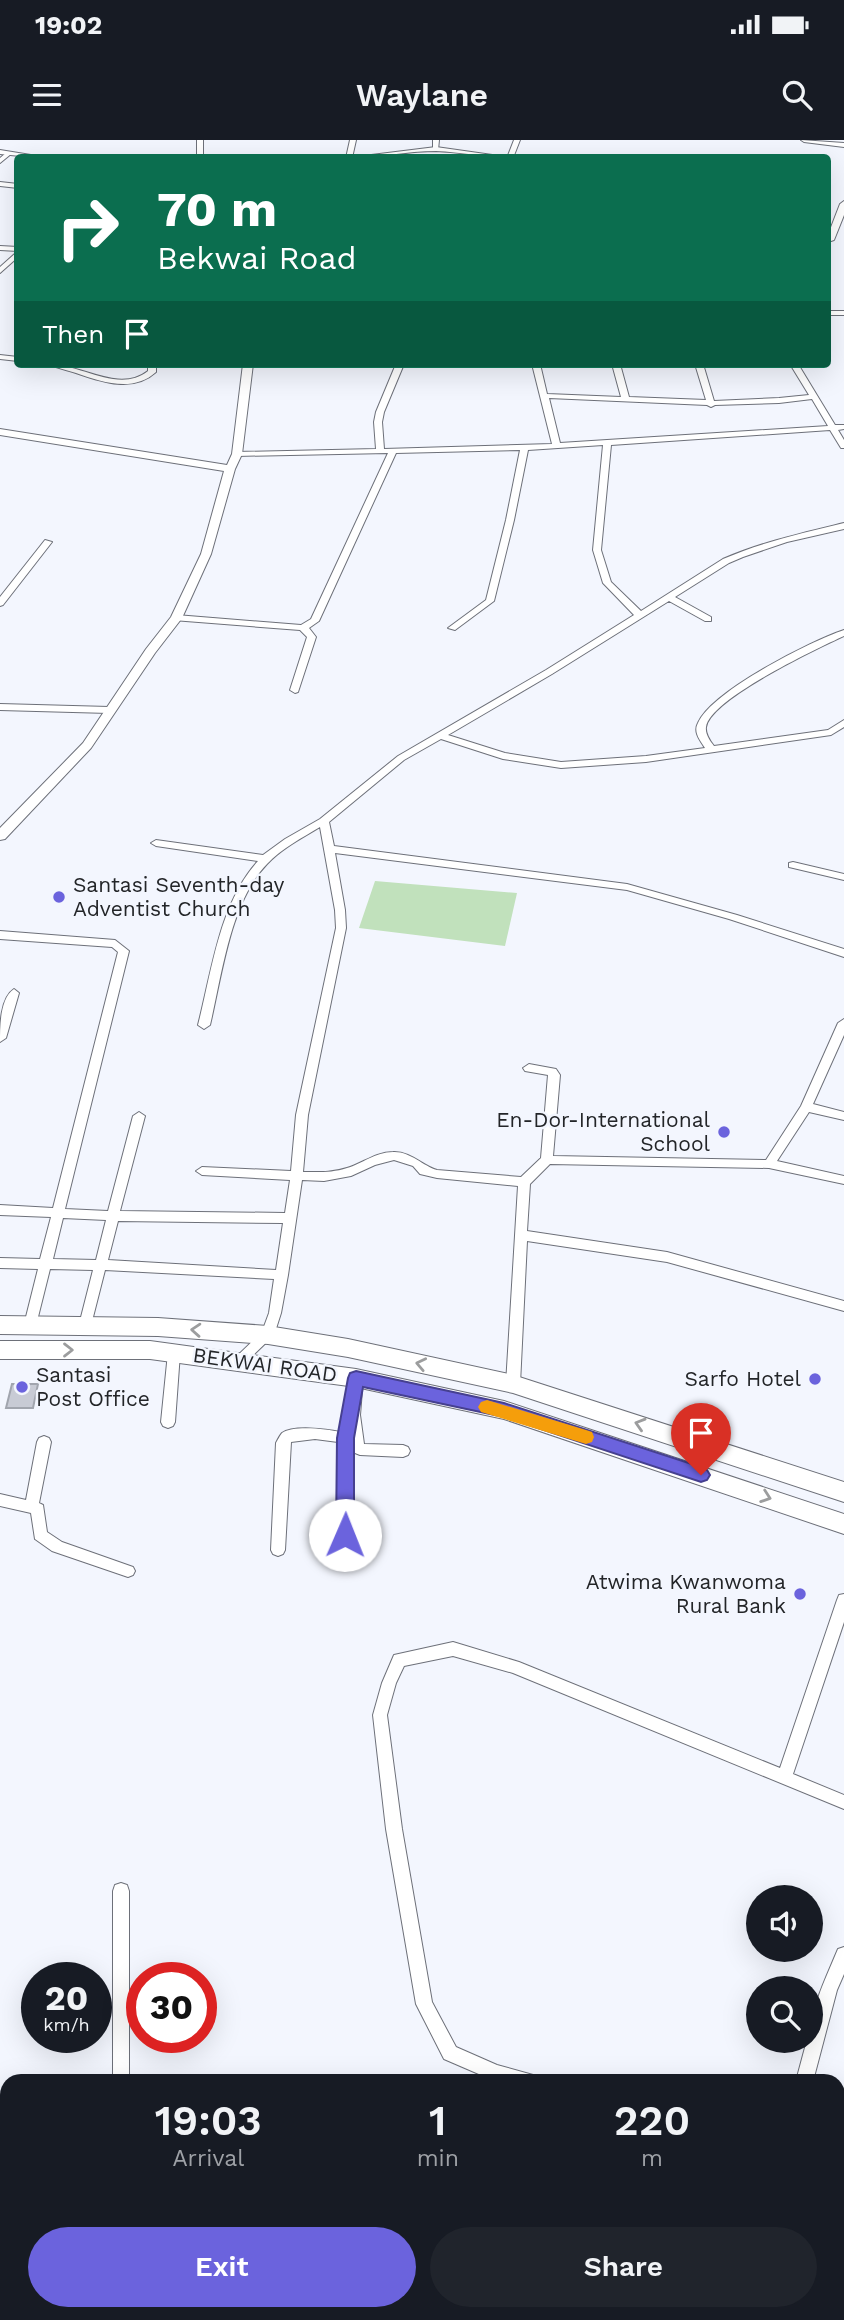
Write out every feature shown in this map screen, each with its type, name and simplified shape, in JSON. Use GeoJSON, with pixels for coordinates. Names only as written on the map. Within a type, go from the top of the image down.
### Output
{"type":"FeatureCollection","features":[{"type":"Feature","properties":{"kind":"highway","name":"BEKWAI ROAD"},"geometry":{"type":"LineString","coordinates":[[0,1325],[158,1327],[268,1335],[348,1348],[513,1384],[844,1492]]}},
{"type":"Feature","properties":{"kind":"highway","name":"BEKWAI ROAD"},"geometry":{"type":"LineString","coordinates":[[0,1350],[150,1350],[239,1360],[355,1389],[504,1410],[844,1524]]}},
{"type":"Feature","properties":{"kind":"street"},"geometry":{"type":"LineString","coordinates":[[804,140],[844,145]]}},
{"type":"Feature","properties":{"kind":"street"},"geometry":{"type":"LineString","coordinates":[[376,154],[436,145],[487,154]]}},
{"type":"Feature","properties":{"kind":"street"},"geometry":{"type":"LineString","coordinates":[[0,161],[4,153]]}},
{"type":"Feature","properties":{"kind":"street"},"geometry":{"type":"LineString","coordinates":[[832,241],[843,206]]}},
{"type":"Feature","properties":{"kind":"street"},"geometry":{"type":"LineString","coordinates":[[0,271],[14,255]]}},
{"type":"Feature","properties":{"kind":"street"},"geometry":{"type":"LineString","coordinates":[[65,368],[116,381],[144,379],[152,372],[152,368]]}},
{"type":"Feature","properties":{"kind":"street"},"geometry":{"type":"LineString","coordinates":[[0,836],[87,745],[176,618],[206,554],[230,469],[237,454],[247,368]]}},
{"type":"Feature","properties":{"kind":"street"},"geometry":{"type":"LineString","coordinates":[[380,450],[380,412],[398,368]]}},
{"type":"Feature","properties":{"kind":"street"},"geometry":{"type":"LineString","coordinates":[[537,368],[557,446]]}},
{"type":"Feature","properties":{"kind":"street"},"geometry":{"type":"LineString","coordinates":[[618,368],[625,398]]}},
{"type":"Feature","properties":{"kind":"street"},"geometry":{"type":"LineString","coordinates":[[700,368],[710,405]]}},
{"type":"Feature","properties":{"kind":"street"},"geometry":{"type":"LineString","coordinates":[[796,368],[844,446]]}},
{"type":"Feature","properties":{"kind":"street"},"geometry":{"type":"LineString","coordinates":[[544,396],[625,398],[658,403],[710,405],[768,403],[813,397]]}},
{"type":"Feature","properties":{"kind":"street"},"geometry":{"type":"LineString","coordinates":[[237,454],[524,448],[844,427]]}},
{"type":"Feature","properties":{"kind":"street"},"geometry":{"type":"LineString","coordinates":[[0,432],[230,469]]}},
{"type":"Feature","properties":{"kind":"street"},"geometry":{"type":"LineString","coordinates":[[607,444],[597,550],[607,583],[640,615]]}},
{"type":"Feature","properties":{"kind":"street"},"geometry":{"type":"LineString","coordinates":[[452,628],[490,600],[524,448]]}},
{"type":"Feature","properties":{"kind":"street"},"geometry":{"type":"LineString","coordinates":[[176,618],[303,628],[315,621],[393,451]]}},
{"type":"Feature","properties":{"kind":"street"},"geometry":{"type":"LineString","coordinates":[[204,1025],[235,907],[257,868],[266,859],[324,821],[401,758],[736,556],[807,534],[844,526]]}},
{"type":"Feature","properties":{"kind":"street"},"geometry":{"type":"LineString","coordinates":[[0,603],[48,542]]}},
{"type":"Feature","properties":{"kind":"street"},"geometry":{"type":"LineString","coordinates":[[669,597],[709,618]]}},
{"type":"Feature","properties":{"kind":"street"},"geometry":{"type":"LineString","coordinates":[[295,690],[312,637],[303,628]]}},
{"type":"Feature","properties":{"kind":"street"},"geometry":{"type":"LineString","coordinates":[[710,748],[701,726],[722,701],[801,651],[844,633]]}},
{"type":"Feature","properties":{"kind":"street"},"geometry":{"type":"LineString","coordinates":[[0,707],[109,710]]}},
{"type":"Feature","properties":{"kind":"street"},"geometry":{"type":"LineString","coordinates":[[440,735],[503,756],[546,765],[646,759],[831,732],[844,723]]}},
{"type":"Feature","properties":{"kind":"street"},"geometry":{"type":"LineString","coordinates":[[239,1360],[268,1335],[282,1275],[291,1218],[302,1115],[341,928],[324,821]]}},
{"type":"Feature","properties":{"kind":"street"},"geometry":{"type":"LineString","coordinates":[[156,843],[266,859]]}},
{"type":"Feature","properties":{"kind":"street"},"geometry":{"type":"LineString","coordinates":[[328,849],[635,889],[733,916],[844,953]]}},
{"type":"Feature","properties":{"kind":"street"},"geometry":{"type":"LineString","coordinates":[[793,865],[844,877]]}},
{"type":"Feature","properties":{"kind":"street"},"geometry":{"type":"LineString","coordinates":[[0,935],[115,944],[124,951],[30,1325]]}},
{"type":"Feature","properties":{"kind":"street"},"geometry":{"type":"LineString","coordinates":[[0,1038],[14,993]]}},
{"type":"Feature","properties":{"kind":"street"},"geometry":{"type":"LineString","coordinates":[[769,1164],[806,1107],[844,1023]]}},
{"type":"Feature","properties":{"kind":"street"},"geometry":{"type":"LineString","coordinates":[[513,1384],[524,1182],[547,1160],[554,1075],[552,1072],[529,1068]]}},
{"type":"Feature","properties":{"kind":"street"},"geometry":{"type":"LineString","coordinates":[[806,1107],[844,1116]]}},
{"type":"Feature","properties":{"kind":"street"},"geometry":{"type":"LineString","coordinates":[[85,1325],[139,1116]]}},
{"type":"Feature","properties":{"kind":"street"},"geometry":{"type":"LineString","coordinates":[[202,1171],[324,1177],[351,1172],[372,1161],[394,1156],[417,1163],[424,1171],[437,1174],[524,1182]]}},
{"type":"Feature","properties":{"kind":"street"},"geometry":{"type":"LineString","coordinates":[[547,1160],[769,1164],[844,1180]]}},
{"type":"Feature","properties":{"kind":"street"},"geometry":{"type":"LineString","coordinates":[[0,1210],[113,1216],[291,1218]]}},
{"type":"Feature","properties":{"kind":"street"},"geometry":{"type":"LineString","coordinates":[[521,1235],[667,1257],[844,1306]]}},
{"type":"Feature","properties":{"kind":"street"},"geometry":{"type":"LineString","coordinates":[[0,1263],[102,1265],[282,1275]]}},
{"type":"Feature","properties":{"kind":"street"},"geometry":{"type":"LineString","coordinates":[[168,1422],[174,1353]]}},
{"type":"Feature","properties":{"kind":"street"},"geometry":{"type":"LineString","coordinates":[[338,1551],[345,1535],[345,1438],[355,1389]]}},
{"type":"Feature","properties":{"kind":"street"},"geometry":{"type":"LineString","coordinates":[[355,1389],[356,1443],[360,1449],[404,1451]]}},
{"type":"Feature","properties":{"kind":"street"},"geometry":{"type":"LineString","coordinates":[[278,1550],[283,1443],[287,1437],[315,1433],[345,1438]]}},
{"type":"Feature","properties":{"kind":"street"},"geometry":{"type":"LineString","coordinates":[[31,1507],[44,1441]]}},
{"type":"Feature","properties":{"kind":"street"},"geometry":{"type":"LineString","coordinates":[[0,1500],[38,1509],[40,1535],[57,1547],[128,1571]]}},
{"type":"Feature","properties":{"kind":"street"},"geometry":{"type":"LineString","coordinates":[[785,1776],[844,1600]]}},
{"type":"Feature","properties":{"kind":"street"},"geometry":{"type":"LineString","coordinates":[[501,2074],[450,2053],[424,2004],[394,1829],[380,1715],[399,1660],[453,1648],[514,1667],[844,1802]]}},
{"type":"Feature","properties":{"kind":"street"},"geometry":{"type":"LineString","coordinates":[[121,1891],[121,2074]]}},
{"type":"Feature","properties":{"kind":"street"},"geometry":{"type":"LineString","coordinates":[[806,2074],[829,1990],[844,1955]]}},
{"type":"Feature","properties":{"kind":"green space"},"geometry":{"type":"Polygon","coordinates":[[[375,881],[517,893],[505,946],[359,928],[375,881]]]}},
{"type":"Feature","properties":{"kind":"building","name":"Santasi Post Office"},"geometry":{"type":"Polygon","coordinates":[[[12,1384],[38,1384],[33,1408],[6,1408],[12,1384]]]}},
{"type":"Feature","properties":{"kind":"slow traffic"},"geometry":{"type":"LineString","coordinates":[[487,1407],[586,1437]]}},
{"type":"Feature","properties":{"kind":"place","name":"Santasi Seventh-day Adventist Church"},"geometry":{"type":"Point","coordinates":[59,897]}},
{"type":"Feature","properties":{"kind":"place","name":"En-Dor-International School"},"geometry":{"type":"Point","coordinates":[724,1132]}},
{"type":"Feature","properties":{"kind":"place","name":"Sarfo Hotel"},"geometry":{"type":"Point","coordinates":[815,1379]}},
{"type":"Feature","properties":{"kind":"place","name":"Santasi Post Office"},"geometry":{"type":"Point","coordinates":[22,1387]}},
{"type":"Feature","properties":{"kind":"place","name":"Atwima Kwanwoma Rural Bank"},"geometry":{"type":"Point","coordinates":[800,1594]}},
{"type":"Feature","properties":{"kind":"route"},"geometry":{"type":"LineString","coordinates":[[345,1535],[345,1438],[356,1378],[504,1410],[701,1475]]}}]}
